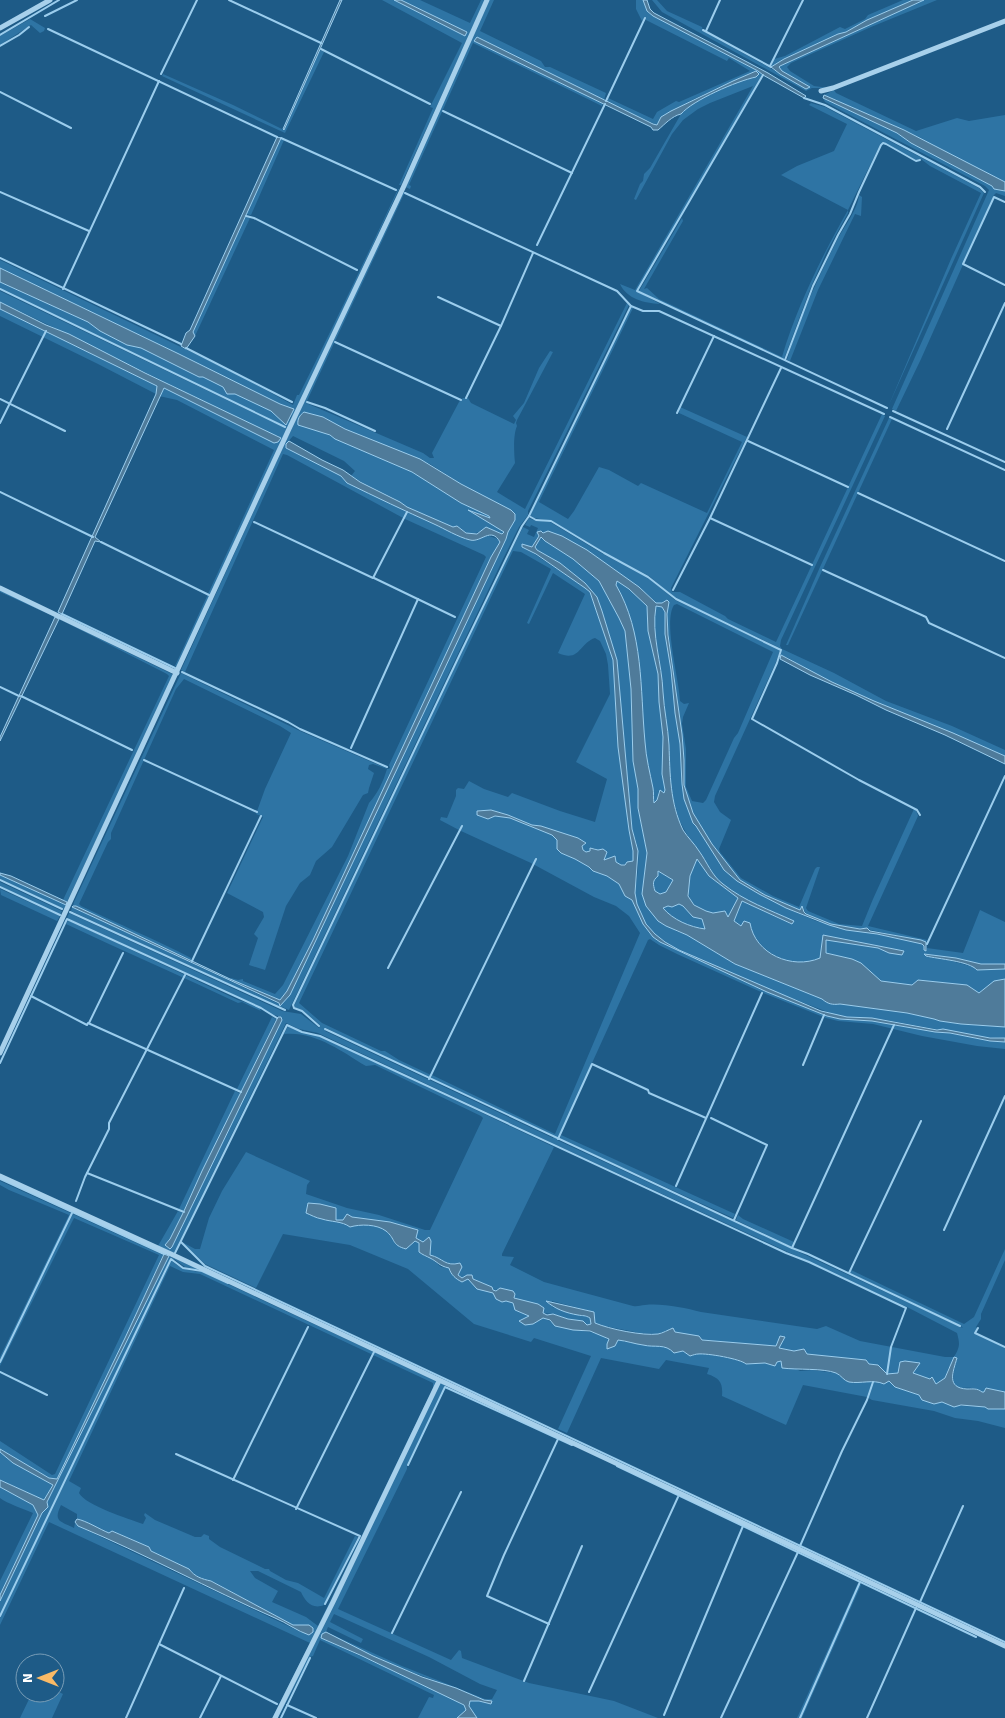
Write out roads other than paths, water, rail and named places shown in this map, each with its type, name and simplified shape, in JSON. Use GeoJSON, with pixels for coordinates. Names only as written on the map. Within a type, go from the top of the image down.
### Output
{"type":"FeatureCollection","features":[{"type":"Feature","properties":{"kind":"street"},"geometry":{"type":"LineString","coordinates":[[0,28],[50,0]]}},
{"type":"Feature","properties":{"kind":"street"},"geometry":{"type":"LineString","coordinates":[[0,1053],[289,429],[403,188],[487,0]]}},
{"type":"Feature","properties":{"kind":"street"},"geometry":{"type":"LineString","coordinates":[[821,92],[1005,22]]}},
{"type":"Feature","properties":{"kind":"street"},"geometry":{"type":"LineString","coordinates":[[0,588],[177,673]]}},
{"type":"Feature","properties":{"kind":"street"},"geometry":{"type":"LineString","coordinates":[[0,1176],[1005,1646]]}},
{"type":"Feature","properties":{"kind":"street"},"geometry":{"type":"LineString","coordinates":[[275,1718],[439,1381]]}},
{"type":"Feature","properties":{"kind":"waterway"},"geometry":{"type":"LineString","coordinates":[[0,35],[59,0]]}},
{"type":"Feature","properties":{"kind":"waterway"},"geometry":{"type":"LineString","coordinates":[[45,16],[77,0]]}},
{"type":"Feature","properties":{"kind":"waterway"},"geometry":{"type":"LineString","coordinates":[[161,74],[197,0]]}},
{"type":"Feature","properties":{"kind":"waterway"},"geometry":{"type":"LineString","coordinates":[[229,0],[321,43]]}},
{"type":"Feature","properties":{"kind":"waterway"},"geometry":{"type":"LineString","coordinates":[[706,31],[720,0]]}},
{"type":"Feature","properties":{"kind":"waterway"},"geometry":{"type":"LineString","coordinates":[[770,66],[803,0]]}},
{"type":"Feature","properties":{"kind":"waterway"},"geometry":{"type":"LineString","coordinates":[[606,101],[645,18]]}},
{"type":"Feature","properties":{"kind":"waterway"},"geometry":{"type":"LineString","coordinates":[[0,46],[29,27]]}},
{"type":"Feature","properties":{"kind":"waterway"},"geometry":{"type":"LineString","coordinates":[[48,29],[277,137]]}},
{"type":"Feature","properties":{"kind":"waterway"},"geometry":{"type":"LineString","coordinates":[[703,30],[771,67]]}},
{"type":"Feature","properties":{"kind":"waterway"},"geometry":{"type":"LineString","coordinates":[[321,49],[430,104]]}},
{"type":"Feature","properties":{"kind":"waterway"},"geometry":{"type":"LineString","coordinates":[[763,75],[637,291],[887,408]]}},
{"type":"Feature","properties":{"kind":"waterway"},"geometry":{"type":"LineString","coordinates":[[63,289],[159,81]]}},
{"type":"Feature","properties":{"kind":"waterway"},"geometry":{"type":"LineString","coordinates":[[0,92],[71,128]]}},
{"type":"Feature","properties":{"kind":"waterway"},"geometry":{"type":"LineString","coordinates":[[804,98],[825,105],[980,187],[985,192]]}},
{"type":"Feature","properties":{"kind":"waterway"},"geometry":{"type":"LineString","coordinates":[[537,245],[605,104]]}},
{"type":"Feature","properties":{"kind":"waterway"},"geometry":{"type":"LineString","coordinates":[[443,111],[572,173]]}},
{"type":"Feature","properties":{"kind":"waterway"},"geometry":{"type":"LineString","coordinates":[[281,138],[396,190]]}},
{"type":"Feature","properties":{"kind":"waterway"},"geometry":{"type":"LineString","coordinates":[[785,360],[813,286],[850,214],[881,145],[883,143],[886,144],[916,161],[920,160]]}},
{"type":"Feature","properties":{"kind":"waterway"},"geometry":{"type":"LineString","coordinates":[[0,192],[89,231]]}},
{"type":"Feature","properties":{"kind":"waterway"},"geometry":{"type":"LineString","coordinates":[[405,193],[617,291],[631,306]]}},
{"type":"Feature","properties":{"kind":"waterway"},"geometry":{"type":"LineString","coordinates":[[1005,202],[994,197],[963,264],[1005,285]]}},
{"type":"Feature","properties":{"kind":"waterway"},"geometry":{"type":"LineString","coordinates":[[246,216],[254,218],[357,270]]}},
{"type":"Feature","properties":{"kind":"waterway"},"geometry":{"type":"LineString","coordinates":[[466,398],[501,326],[533,253]]}},
{"type":"Feature","properties":{"kind":"waterway"},"geometry":{"type":"LineString","coordinates":[[0,258],[181,344]]}},
{"type":"Feature","properties":{"kind":"waterway"},"geometry":{"type":"LineString","coordinates":[[0,289],[285,427]]}},
{"type":"Feature","properties":{"kind":"waterway"},"geometry":{"type":"LineString","coordinates":[[438,297],[501,326]]}},
{"type":"Feature","properties":{"kind":"waterway"},"geometry":{"type":"LineString","coordinates":[[947,429],[1005,303]]}},
{"type":"Feature","properties":{"kind":"waterway"},"geometry":{"type":"LineString","coordinates":[[529,516],[631,306],[643,311],[659,311],[884,414]]}},
{"type":"Feature","properties":{"kind":"waterway"},"geometry":{"type":"LineString","coordinates":[[0,423],[46,331]]}},
{"type":"Feature","properties":{"kind":"waterway"},"geometry":{"type":"LineString","coordinates":[[677,413],[714,336]]}},
{"type":"Feature","properties":{"kind":"waterway"},"geometry":{"type":"LineString","coordinates":[[335,342],[461,400]]}},
{"type":"Feature","properties":{"kind":"waterway"},"geometry":{"type":"LineString","coordinates":[[186,348],[292,402]]}},
{"type":"Feature","properties":{"kind":"waterway"},"geometry":{"type":"LineString","coordinates":[[673,590],[710,518],[781,368]]}},
{"type":"Feature","properties":{"kind":"waterway"},"geometry":{"type":"LineString","coordinates":[[0,399],[65,431]]}},
{"type":"Feature","properties":{"kind":"waterway"},"geometry":{"type":"LineString","coordinates":[[307,402],[325,408],[375,431]]}},
{"type":"Feature","properties":{"kind":"waterway"},"geometry":{"type":"LineString","coordinates":[[893,411],[1005,462]]}},
{"type":"Feature","properties":{"kind":"waterway"},"geometry":{"type":"LineString","coordinates":[[890,417],[1005,470]]}},
{"type":"Feature","properties":{"kind":"waterway"},"geometry":{"type":"LineString","coordinates":[[748,441],[848,487]]}},
{"type":"Feature","properties":{"kind":"waterway"},"geometry":{"type":"LineString","coordinates":[[0,492],[93,537]]}},
{"type":"Feature","properties":{"kind":"waterway"},"geometry":{"type":"LineString","coordinates":[[858,493],[1005,561]]}},
{"type":"Feature","properties":{"kind":"waterway"},"geometry":{"type":"LineString","coordinates":[[254,522],[373,578],[407,512]]}},
{"type":"Feature","properties":{"kind":"waterway"},"geometry":{"type":"LineString","coordinates":[[319,1026],[302,1011],[294,1008],[293,1005],[461,652],[522,526],[529,516],[536,520],[551,521],[648,577],[676,599],[781,650],[752,719],[859,780],[917,810],[920,815]]}},
{"type":"Feature","properties":{"kind":"waterway"},"geometry":{"type":"LineString","coordinates":[[710,518],[812,565]]}},
{"type":"Feature","properties":{"kind":"waterway"},"geometry":{"type":"LineString","coordinates":[[101,542],[209,595]]}},
{"type":"Feature","properties":{"kind":"waterway"},"geometry":{"type":"LineString","coordinates":[[823,570],[926,617],[929,623],[1005,658]]}},
{"type":"Feature","properties":{"kind":"waterway"},"geometry":{"type":"LineString","coordinates":[[374,578],[455,617]]}},
{"type":"Feature","properties":{"kind":"waterway"},"geometry":{"type":"LineString","coordinates":[[351,748],[418,599]]}},
{"type":"Feature","properties":{"kind":"waterway"},"geometry":{"type":"LineString","coordinates":[[62,614],[175,668]]}},
{"type":"Feature","properties":{"kind":"waterway"},"geometry":{"type":"LineString","coordinates":[[182,672],[300,729],[387,767]]}},
{"type":"Feature","properties":{"kind":"waterway"},"geometry":{"type":"LineString","coordinates":[[0,687],[19,696]]}},
{"type":"Feature","properties":{"kind":"waterway"},"geometry":{"type":"LineString","coordinates":[[21,696],[132,750]]}},
{"type":"Feature","properties":{"kind":"waterway"},"geometry":{"type":"LineString","coordinates":[[144,760],[257,812]]}},
{"type":"Feature","properties":{"kind":"waterway"},"geometry":{"type":"LineString","coordinates":[[927,944],[1005,776]]}},
{"type":"Feature","properties":{"kind":"waterway"},"geometry":{"type":"LineString","coordinates":[[192,961],[261,816]]}},
{"type":"Feature","properties":{"kind":"waterway"},"geometry":{"type":"LineString","coordinates":[[388,968],[462,826]]}},
{"type":"Feature","properties":{"kind":"waterway"},"geometry":{"type":"LineString","coordinates":[[429,1079],[536,859]]}},
{"type":"Feature","properties":{"kind":"waterway"},"geometry":{"type":"LineString","coordinates":[[0,880],[62,909]]}},
{"type":"Feature","properties":{"kind":"waterway"},"geometry":{"type":"LineString","coordinates":[[0,887],[60,915]]}},
{"type":"Feature","properties":{"kind":"waterway"},"geometry":{"type":"LineString","coordinates":[[70,912],[285,1010]]}},
{"type":"Feature","properties":{"kind":"waterway"},"geometry":{"type":"LineString","coordinates":[[0,1063],[67,919],[261,1008],[277,1018]]}},
{"type":"Feature","properties":{"kind":"waterway"},"geometry":{"type":"LineString","coordinates":[[89,1023],[123,953]]}},
{"type":"Feature","properties":{"kind":"waterway"},"geometry":{"type":"LineString","coordinates":[[76,1201],[85,1177],[109,1129],[109,1123],[185,975]]}},
{"type":"Feature","properties":{"kind":"waterway"},"geometry":{"type":"LineString","coordinates":[[676,1186],[762,993]]}},
{"type":"Feature","properties":{"kind":"waterway"},"geometry":{"type":"LineString","coordinates":[[31,996],[87,1025],[88,1023],[241,1092]]}},
{"type":"Feature","properties":{"kind":"waterway"},"geometry":{"type":"LineString","coordinates":[[803,1065],[824,1015]]}},
{"type":"Feature","properties":{"kind":"waterway"},"geometry":{"type":"LineString","coordinates":[[175,1253],[287,1025],[302,1032],[320,1036],[906,1308],[891,1347],[887,1374]]}},
{"type":"Feature","properties":{"kind":"waterway"},"geometry":{"type":"LineString","coordinates":[[792,1248],[894,1025]]}},
{"type":"Feature","properties":{"kind":"waterway"},"geometry":{"type":"LineString","coordinates":[[325,1029],[960,1326]]}},
{"type":"Feature","properties":{"kind":"waterway"},"geometry":{"type":"LineString","coordinates":[[558,1139],[592,1064],[648,1090],[649,1093],[706,1118]]}},
{"type":"Feature","properties":{"kind":"waterway"},"geometry":{"type":"LineString","coordinates":[[944,1230],[1005,1096]]}},
{"type":"Feature","properties":{"kind":"waterway"},"geometry":{"type":"LineString","coordinates":[[711,1118],[767,1145],[734,1220]]}},
{"type":"Feature","properties":{"kind":"waterway"},"geometry":{"type":"LineString","coordinates":[[849,1273],[921,1121]]}},
{"type":"Feature","properties":{"kind":"waterway"},"geometry":{"type":"LineString","coordinates":[[87,1173],[184,1212]]}},
{"type":"Feature","properties":{"kind":"waterway"},"geometry":{"type":"LineString","coordinates":[[0,1179],[164,1254]]}},
{"type":"Feature","properties":{"kind":"waterway"},"geometry":{"type":"LineString","coordinates":[[0,1362],[72,1213]]}},
{"type":"Feature","properties":{"kind":"waterway"},"geometry":{"type":"LineString","coordinates":[[181,1242],[205,1266],[1005,1642]]}},
{"type":"Feature","properties":{"kind":"waterway"},"geometry":{"type":"LineString","coordinates":[[0,1616],[171,1259],[183,1268],[202,1271],[228,1283]]}},
{"type":"Feature","properties":{"kind":"waterway"},"geometry":{"type":"LineString","coordinates":[[233,1480],[308,1327]]}},
{"type":"Feature","properties":{"kind":"waterway"},"geometry":{"type":"LineString","coordinates":[[978,1328],[975,1333],[1005,1347]]}},
{"type":"Feature","properties":{"kind":"waterway"},"geometry":{"type":"LineString","coordinates":[[296,1509],[374,1352]]}},
{"type":"Feature","properties":{"kind":"waterway"},"geometry":{"type":"LineString","coordinates":[[0,1372],[47,1395]]}},
{"type":"Feature","properties":{"kind":"waterway"},"geometry":{"type":"LineString","coordinates":[[800,1546],[867,1400],[873,1382]]}},
{"type":"Feature","properties":{"kind":"waterway"},"geometry":{"type":"LineString","coordinates":[[408,1465],[445,1387],[572,1445]]}},
{"type":"Feature","properties":{"kind":"waterway"},"geometry":{"type":"LineString","coordinates":[[549,1624],[487,1596],[558,1439]]}},
{"type":"Feature","properties":{"kind":"waterway"},"geometry":{"type":"LineString","coordinates":[[176,1454],[360,1536],[325,1604]]}},
{"type":"Feature","properties":{"kind":"waterway"},"geometry":{"type":"LineString","coordinates":[[617,1466],[976,1637]]}},
{"type":"Feature","properties":{"kind":"waterway"},"geometry":{"type":"LineString","coordinates":[[392,1633],[461,1492]]}},
{"type":"Feature","properties":{"kind":"waterway"},"geometry":{"type":"LineString","coordinates":[[589,1692],[678,1497]]}},
{"type":"Feature","properties":{"kind":"waterway"},"geometry":{"type":"LineString","coordinates":[[920,1602],[963,1506]]}},
{"type":"Feature","properties":{"kind":"waterway"},"geometry":{"type":"LineString","coordinates":[[664,1715],[743,1526]]}},
{"type":"Feature","properties":{"kind":"waterway"},"geometry":{"type":"LineString","coordinates":[[524,1681],[582,1546]]}},
{"type":"Feature","properties":{"kind":"waterway"},"geometry":{"type":"LineString","coordinates":[[721,1718],[798,1552]]}},
{"type":"Feature","properties":{"kind":"waterway"},"geometry":{"type":"LineString","coordinates":[[800,1718],[860,1582]]}},
{"type":"Feature","properties":{"kind":"waterway"},"geometry":{"type":"LineString","coordinates":[[126,1718],[184,1588]]}},
{"type":"Feature","properties":{"kind":"waterway"},"geometry":{"type":"LineString","coordinates":[[867,1718],[916,1608]]}},
{"type":"Feature","properties":{"kind":"waterway"},"geometry":{"type":"LineString","coordinates":[[159,1644],[277,1704]]}},
{"type":"Feature","properties":{"kind":"waterway"},"geometry":{"type":"LineString","coordinates":[[281,1718],[310,1658]]}},
{"type":"Feature","properties":{"kind":"waterway"},"geometry":{"type":"LineString","coordinates":[[200,1718],[221,1676]]}},
{"type":"Feature","properties":{"kind":"waterway"},"geometry":{"type":"LineString","coordinates":[[287,1705],[316,1718]]}}]}
